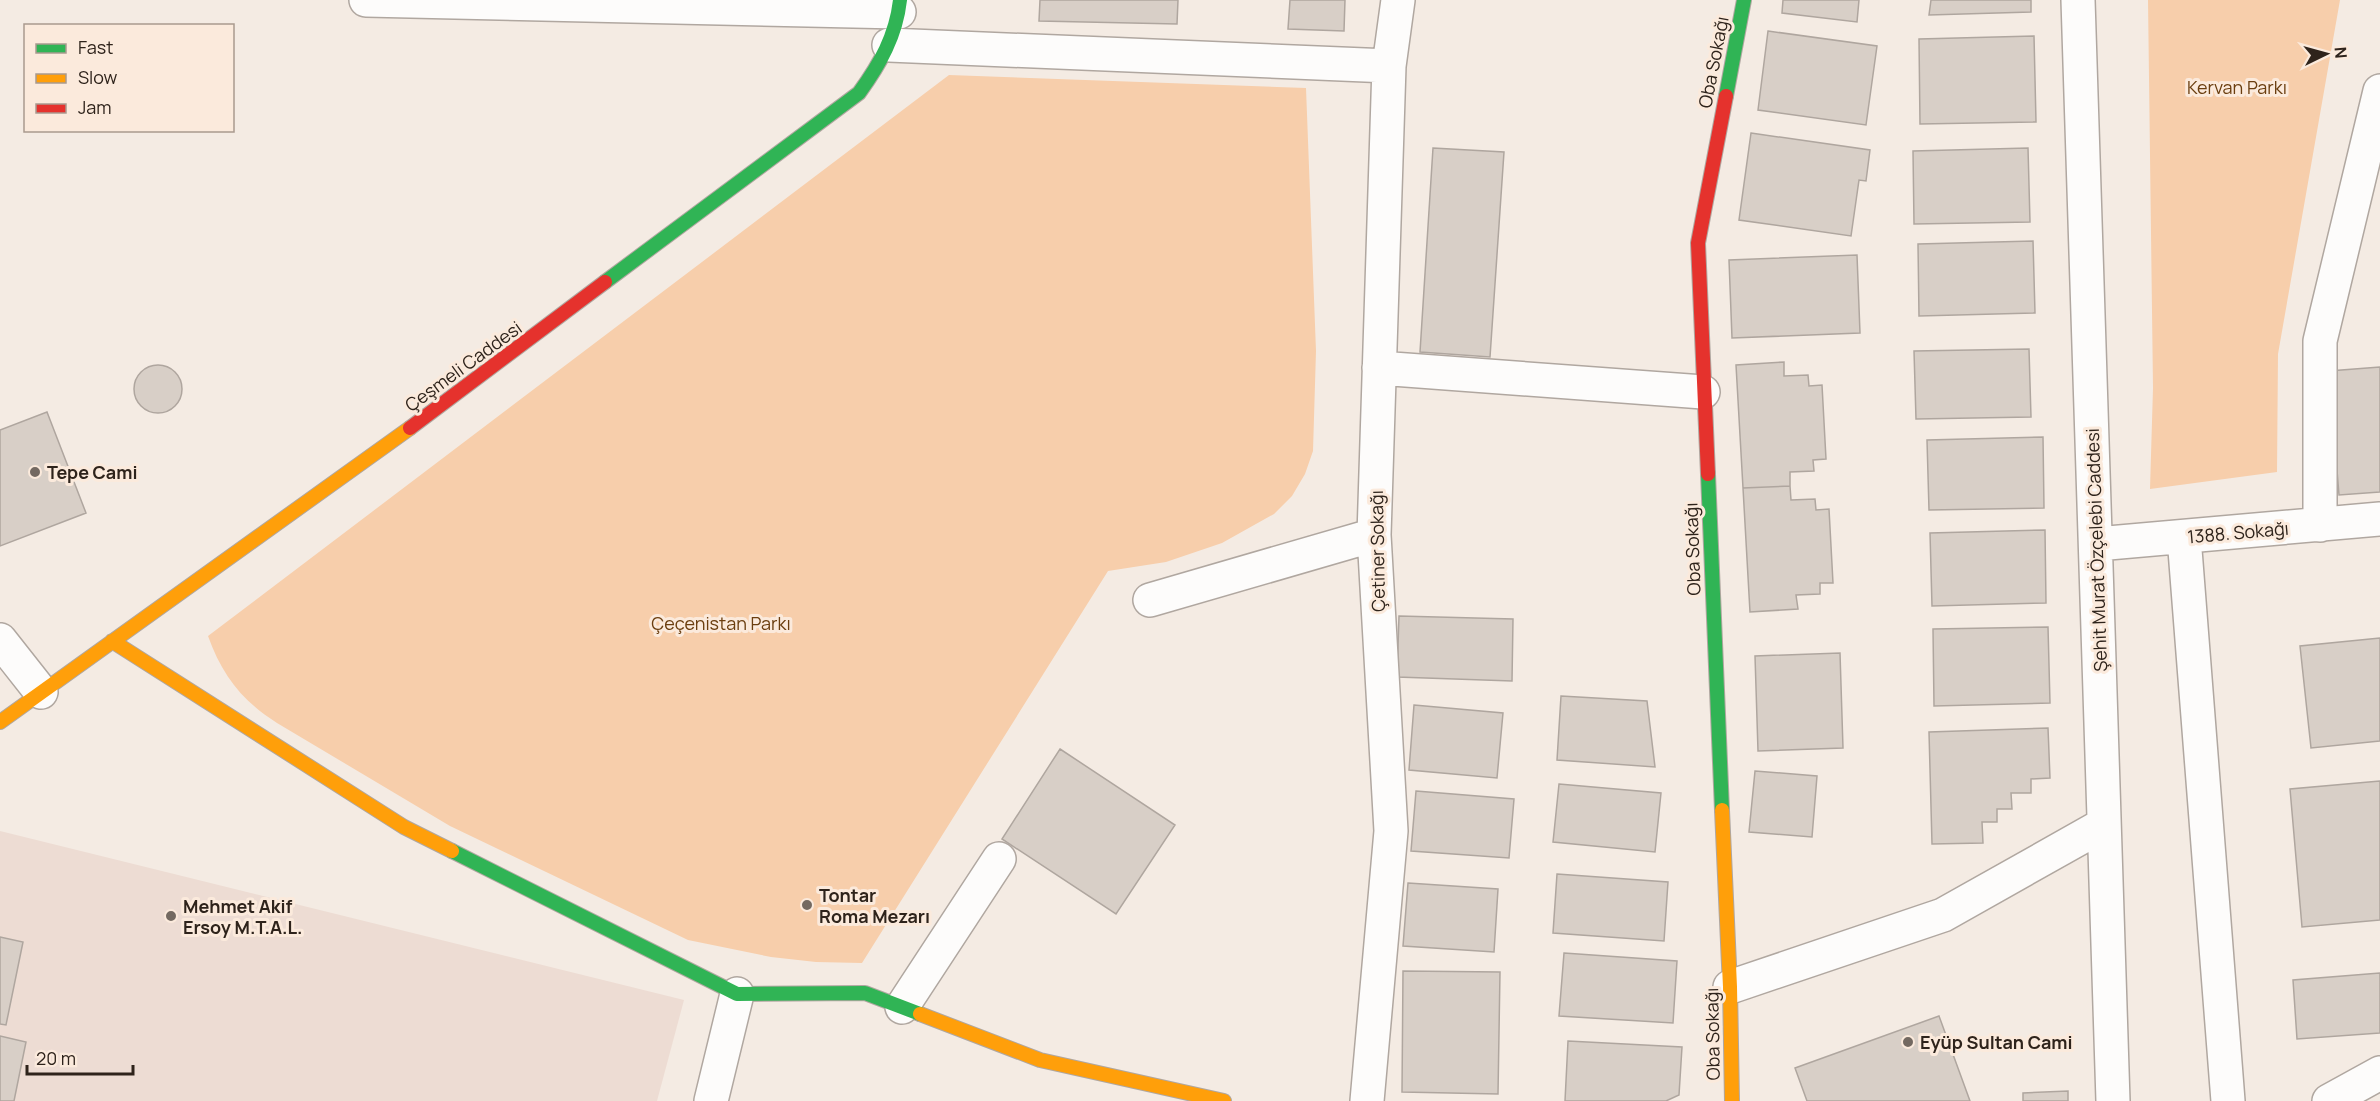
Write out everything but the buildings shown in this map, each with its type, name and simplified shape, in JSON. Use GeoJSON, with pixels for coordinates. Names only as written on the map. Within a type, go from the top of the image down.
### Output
{"type":"FeatureCollection","features":[{"type":"Feature","properties":{"kind":"street"},"geometry":{"type":"LineString","coordinates":[[366,0],[899,6]]}},
{"type":"Feature","properties":{"kind":"street","name":"Çetiner Sokağı"},"geometry":{"type":"LineString","coordinates":[[1367,1101],[1391,831],[1374,535],[1389,66],[1398,0]]}},
{"type":"Feature","properties":{"kind":"street","name":"Oba Sokağı"},"geometry":{"type":"LineString","coordinates":[[1732,1101],[1730,987],[1698,243],[1744,0]]}},
{"type":"Feature","properties":{"kind":"street","name":"Şehit Murat Özçelebi Caddesi"},"geometry":{"type":"LineString","coordinates":[[2078,0],[2097,544],[2103,825],[2114,1101]]}},
{"type":"Feature","properties":{"kind":"street","name":"Çeşmeli Caddesi"},"geometry":{"type":"LineString","coordinates":[[0,722],[428,415],[859,93],[887,52],[899,6]]}},
{"type":"Feature","properties":{"kind":"street"},"geometry":{"type":"LineString","coordinates":[[890,45],[1389,66]]}},
{"type":"Feature","properties":{"kind":"street"},"geometry":{"type":"LineString","coordinates":[[2320,525],[2320,341],[2380,91]]}},
{"type":"Feature","properties":{"kind":"street"},"geometry":{"type":"LineString","coordinates":[[1379,368],[1704,392]]}},
{"type":"Feature","properties":{"kind":"street","name":"1388. Sokağı"},"geometry":{"type":"LineString","coordinates":[[2097,544],[2380,519]]}},
{"type":"Feature","properties":{"kind":"street"},"geometry":{"type":"LineString","coordinates":[[1150,600],[1374,535]]}},
{"type":"Feature","properties":{"kind":"street"},"geometry":{"type":"LineString","coordinates":[[2184,537],[2228,1101]]}},
{"type":"Feature","properties":{"kind":"street"},"geometry":{"type":"LineString","coordinates":[[0,640],[41,692]]}},
{"type":"Feature","properties":{"kind":"street"},"geometry":{"type":"LineString","coordinates":[[112,641],[404,827],[737,994],[865,993],[1040,1060],[1224,1101]]}},
{"type":"Feature","properties":{"kind":"street"},"geometry":{"type":"LineString","coordinates":[[1730,987],[1943,915],[2103,825]]}},
{"type":"Feature","properties":{"kind":"street"},"geometry":{"type":"LineString","coordinates":[[902,1007],[999,859]]}},
{"type":"Feature","properties":{"kind":"street"},"geometry":{"type":"LineString","coordinates":[[711,1101],[737,994]]}},
{"type":"Feature","properties":{"kind":"street"},"geometry":{"type":"LineString","coordinates":[[2329,1101],[2380,1073]]}},
{"type":"Feature","properties":{"kind":"shaded area","name":"Mehmet Akif Ersoy M.T.A.L."},"geometry":{"type":"Polygon","coordinates":[[[0,831],[684,1000],[657,1101],[0,1101],[0,831]]]}},
{"type":"Feature","properties":{"kind":"green space","name":"Kervan Parkı"},"geometry":{"type":"Polygon","coordinates":[[[2148,0],[2340,0],[2278,354],[2277,472],[2150,489],[2153,388],[2148,0]]]}},
{"type":"Feature","properties":{"kind":"green space","name":"Çeçenistan Parkı"},"geometry":{"type":"Polygon","coordinates":[[[949,75],[1306,88],[1316,351],[1313,451],[1305,474],[1292,496],[1274,514],[1222,543],[1166,562],[1108,571],[862,963],[816,962],[771,957],[688,940],[450,826],[277,723],[243,696],[220,663],[208,636],[949,75]]]}},
{"type":"Feature","properties":{"kind":"traffic: fast"},"geometry":{"type":"LineString","coordinates":[[605,282],[859,93],[874,71],[891,38],[900,0]]}},
{"type":"Feature","properties":{"kind":"traffic: fast"},"geometry":{"type":"LineString","coordinates":[[1726,96],[1744,0]]}},
{"type":"Feature","properties":{"kind":"traffic: fast"},"geometry":{"type":"LineString","coordinates":[[1708,474],[1722,810]]}},
{"type":"Feature","properties":{"kind":"traffic: fast"},"geometry":{"type":"LineString","coordinates":[[452,851],[737,994],[865,993],[920,1014]]}},
{"type":"Feature","properties":{"kind":"traffic: slow"},"geometry":{"type":"LineString","coordinates":[[0,722],[410,428]]}},
{"type":"Feature","properties":{"kind":"traffic: slow"},"geometry":{"type":"LineString","coordinates":[[112,641],[404,827],[452,851]]}},
{"type":"Feature","properties":{"kind":"traffic: slow"},"geometry":{"type":"LineString","coordinates":[[1722,810],[1730,987],[1732,1101]]}},
{"type":"Feature","properties":{"kind":"traffic: slow"},"geometry":{"type":"LineString","coordinates":[[920,1014],[1040,1060],[1224,1101]]}},
{"type":"Feature","properties":{"kind":"traffic: jam"},"geometry":{"type":"LineString","coordinates":[[1708,474],[1698,243],[1726,96]]}},
{"type":"Feature","properties":{"kind":"traffic: jam"},"geometry":{"type":"LineString","coordinates":[[410,428],[605,282]]}},
{"type":"Feature","properties":{"kind":"place","name":"Tepe Cami"},"geometry":{"type":"Point","coordinates":[35,472]}},
{"type":"Feature","properties":{"kind":"place","name":"Tontar Roma Mezarı"},"geometry":{"type":"Point","coordinates":[807,905]}},
{"type":"Feature","properties":{"kind":"place","name":"Mehmet Akif Ersoy M.T.A.L."},"geometry":{"type":"Point","coordinates":[171,916]}},
{"type":"Feature","properties":{"kind":"place","name":"Eyüp Sultan Cami"},"geometry":{"type":"Point","coordinates":[1908,1042]}}]}
